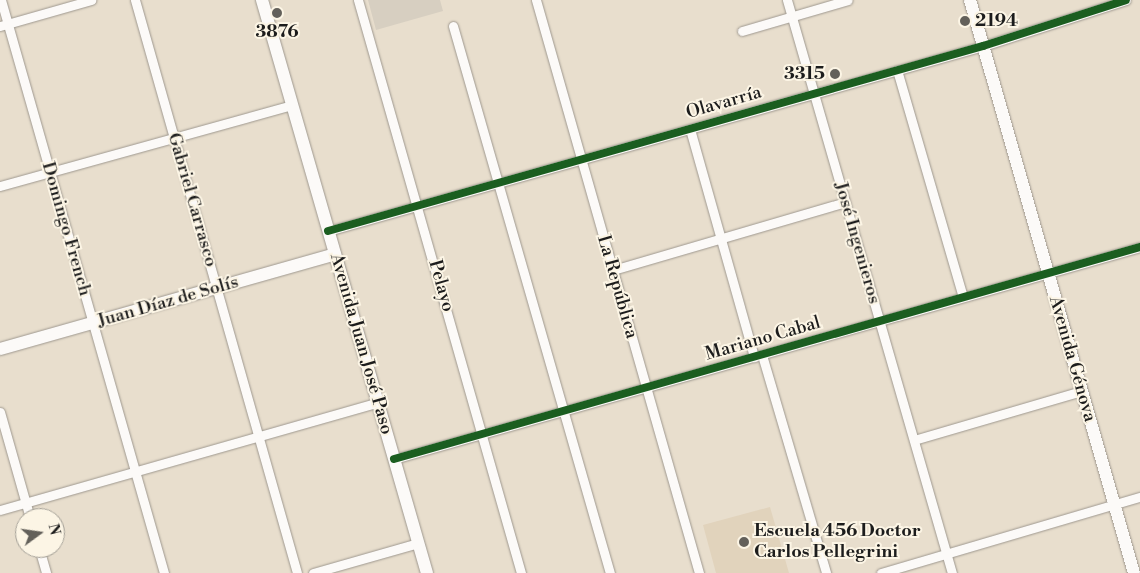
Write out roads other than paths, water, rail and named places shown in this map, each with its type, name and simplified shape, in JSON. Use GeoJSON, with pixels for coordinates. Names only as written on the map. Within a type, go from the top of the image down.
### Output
{"type":"FeatureCollection","features":[{"type":"Feature","properties":{"kind":"main road","name":"Avenida Juan José Paso"},"geometry":{"type":"LineString","coordinates":[[264,0],[292,105],[427,573]]}},
{"type":"Feature","properties":{"kind":"main road","name":"Avenida Génova"},"geometry":{"type":"LineString","coordinates":[[970,0],[1134,573]]}},
{"type":"Feature","properties":{"kind":"main road","name":"Juan Díaz de Solís"},"geometry":{"type":"LineString","coordinates":[[0,349],[335,254]]}},
{"type":"Feature","properties":{"kind":"street","name":"Domingo French"},"geometry":{"type":"LineString","coordinates":[[2,0],[4,25],[50,172],[164,573]]}},
{"type":"Feature","properties":{"kind":"street"},"geometry":{"type":"LineString","coordinates":[[4,25],[91,0]]}},
{"type":"Feature","properties":{"kind":"street","name":"Gabriel Carrasco"},"geometry":{"type":"LineString","coordinates":[[135,0],[297,573]]}},
{"type":"Feature","properties":{"kind":"street","name":"Pelayo"},"geometry":{"type":"LineString","coordinates":[[358,0],[521,573]]}},
{"type":"Feature","properties":{"kind":"street","name":"La República"},"geometry":{"type":"LineString","coordinates":[[536,0],[700,573]]}},
{"type":"Feature","properties":{"kind":"street","name":"José Ingenieros"},"geometry":{"type":"LineString","coordinates":[[787,0],[952,573]]}},
{"type":"Feature","properties":{"kind":"street"},"geometry":{"type":"LineString","coordinates":[[742,31],[848,0]]}},
{"type":"Feature","properties":{"kind":"street","name":"Olavarría"},"geometry":{"type":"LineString","coordinates":[[328,231],[983,46],[1126,0]]}},
{"type":"Feature","properties":{"kind":"street"},"geometry":{"type":"LineString","coordinates":[[453,26],[610,573]]}},
{"type":"Feature","properties":{"kind":"street"},"geometry":{"type":"LineString","coordinates":[[897,70],[963,297]]}},
{"type":"Feature","properties":{"kind":"street"},"geometry":{"type":"LineString","coordinates":[[0,186],[292,105]]}},
{"type":"Feature","properties":{"kind":"street"},"geometry":{"type":"LineString","coordinates":[[690,129],[721,239],[826,573]]}},
{"type":"Feature","properties":{"kind":"street"},"geometry":{"type":"LineString","coordinates":[[613,270],[845,202]]}},
{"type":"Feature","properties":{"kind":"street","name":"Mariano Cabal"},"geometry":{"type":"LineString","coordinates":[[394,459],[1140,247]]}},
{"type":"Feature","properties":{"kind":"street"},"geometry":{"type":"LineString","coordinates":[[914,440],[1082,391]]}},
{"type":"Feature","properties":{"kind":"street"},"geometry":{"type":"LineString","coordinates":[[0,510],[378,402]]}},
{"type":"Feature","properties":{"kind":"street"},"geometry":{"type":"LineString","coordinates":[[0,412],[28,508]]}},
{"type":"Feature","properties":{"kind":"street"},"geometry":{"type":"LineString","coordinates":[[881,573],[1140,497]]}},
{"type":"Feature","properties":{"kind":"street"},"geometry":{"type":"LineString","coordinates":[[313,573],[418,543]]}},
{"type":"Feature","properties":{"kind":"street"},"geometry":{"type":"LineString","coordinates":[[42,558],[46,573]]}},
{"type":"Feature","properties":{"kind":"place","name":"3876"},"geometry":{"type":"Point","coordinates":[277,13]}},
{"type":"Feature","properties":{"kind":"place","name":"2194"},"geometry":{"type":"Point","coordinates":[965,21]}},
{"type":"Feature","properties":{"kind":"place","name":"3315"},"geometry":{"type":"Point","coordinates":[835,74]}},
{"type":"Feature","properties":{"kind":"place","name":"Escuela 456 Doctor Carlos Pellegrini"},"geometry":{"type":"Point","coordinates":[744,542]}}]}
